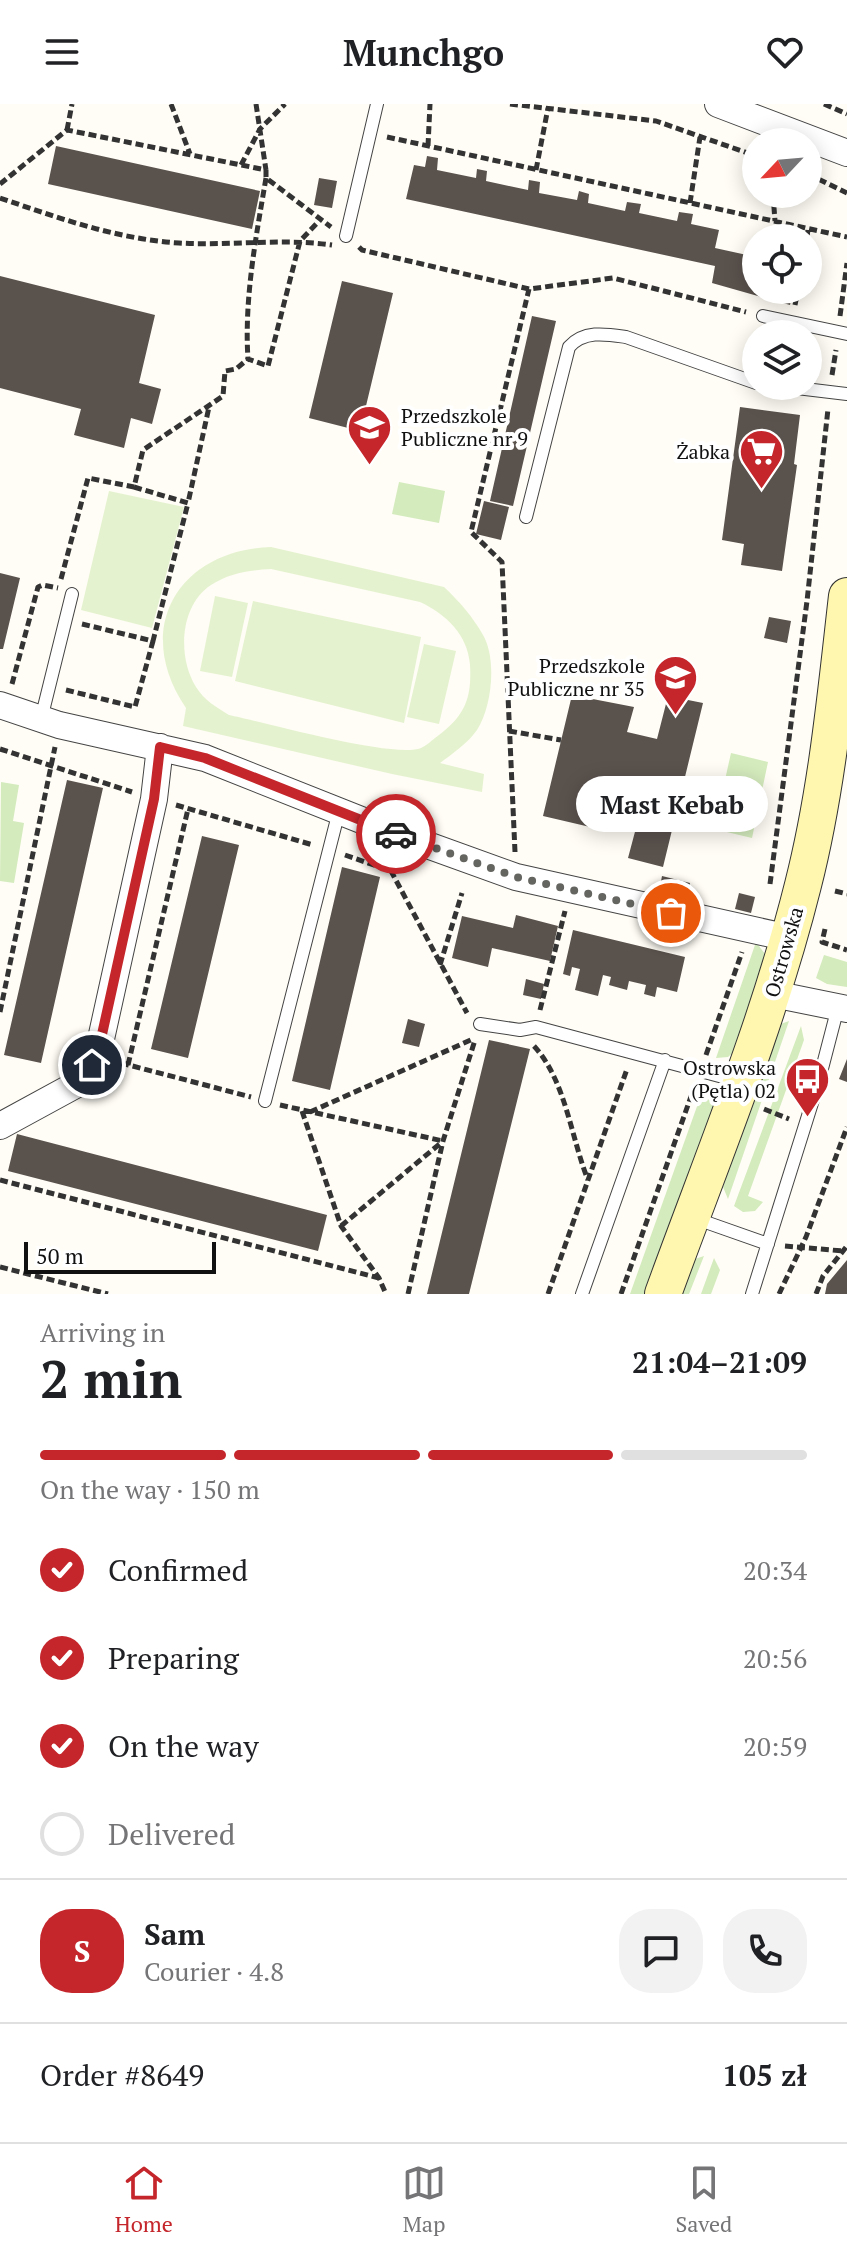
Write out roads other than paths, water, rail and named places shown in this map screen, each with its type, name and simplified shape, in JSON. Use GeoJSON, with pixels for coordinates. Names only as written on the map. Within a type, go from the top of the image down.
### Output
{"type":"FeatureCollection","features":[{"type":"Feature","properties":{"kind":"street"},"geometry":{"type":"LineString","coordinates":[[718,104],[847,153]]}},
{"type":"Feature","properties":{"kind":"street","name":"Ostrowska"},"geometry":{"type":"LineString","coordinates":[[663,1294],[691,1217],[752,1095],[773,994],[819,814],[847,596]]}},
{"type":"Feature","properties":{"kind":"street"},"geometry":{"type":"LineString","coordinates":[[6,696],[36,717],[205,758],[516,877],[789,938]]}},
{"type":"Feature","properties":{"kind":"street"},"geometry":{"type":"LineString","coordinates":[[0,1126],[79,1083],[97,1057],[154,799],[160,747]]}},
{"type":"Feature","properties":{"kind":"street"},"geometry":{"type":"LineString","coordinates":[[773,994],[843,1008]]}},
{"type":"Feature","properties":{"kind":"lane"},"geometry":{"type":"LineString","coordinates":[[347,243],[377,104]]}},
{"type":"Feature","properties":{"kind":"lane"},"geometry":{"type":"LineString","coordinates":[[763,316],[842,333]]}},
{"type":"Feature","properties":{"kind":"lane"},"geometry":{"type":"LineString","coordinates":[[526,517],[569,347],[574,341],[588,335],[626,337],[742,378]]}},
{"type":"Feature","properties":{"kind":"lane"},"geometry":{"type":"LineString","coordinates":[[822,391],[847,394]]}},
{"type":"Feature","properties":{"kind":"lane"},"geometry":{"type":"LineString","coordinates":[[36,717],[44,707],[72,594]]}},
{"type":"Feature","properties":{"kind":"lane"},"geometry":{"type":"LineString","coordinates":[[265,1101],[339,811]]}},
{"type":"Feature","properties":{"kind":"lane"},"geometry":{"type":"LineString","coordinates":[[752,1294],[843,1008]]}},
{"type":"Feature","properties":{"kind":"lane"},"geometry":{"type":"LineString","coordinates":[[480,1024],[520,1030],[536,1027],[665,1060],[700,1071],[752,1095]]}},
{"type":"Feature","properties":{"kind":"lane"},"geometry":{"type":"LineString","coordinates":[[582,1294],[665,1060]]}},
{"type":"Feature","properties":{"kind":"lane"},"geometry":{"type":"LineString","coordinates":[[691,1217],[768,1244]]}},
{"type":"Feature","properties":{"kind":"place","name":"Przedszkole Publiczne nr 9"},"geometry":{"type":"Point","coordinates":[370,466]}},
{"type":"Feature","properties":{"kind":"place","name":"Żabka"},"geometry":{"type":"Point","coordinates":[761,491]}},
{"type":"Feature","properties":{"kind":"place","name":"Przedszkole Publiczne nr 35"},"geometry":{"type":"Point","coordinates":[676,717]}},
{"type":"Feature","properties":{"kind":"place","name":"Mast Kebab"},"geometry":{"type":"Point","coordinates":[671,913]}},
{"type":"Feature","properties":{"kind":"place","name":"Ostrowska (Pętla) 02"},"geometry":{"type":"Point","coordinates":[807,1119]}}]}
